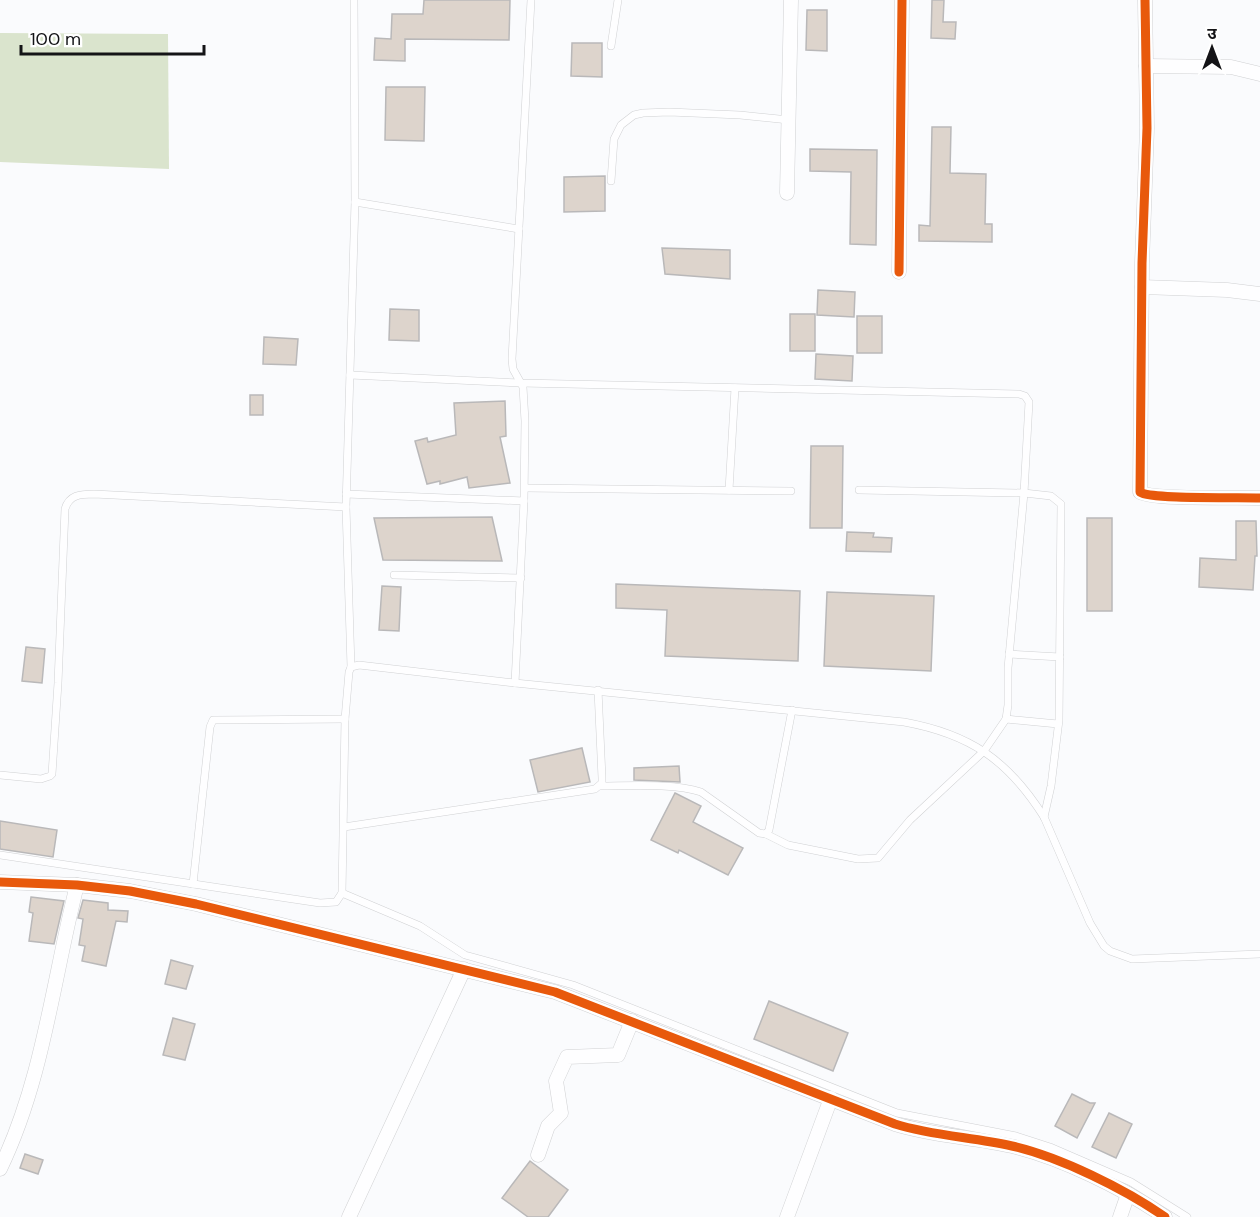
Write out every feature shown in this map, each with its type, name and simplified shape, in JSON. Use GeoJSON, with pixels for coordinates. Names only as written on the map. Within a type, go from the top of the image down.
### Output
{"type":"FeatureCollection","features":[{"type":"Feature","properties":{"kind":"street"},"geometry":{"type":"LineString","coordinates":[[788,193],[791,0]]}},
{"type":"Feature","properties":{"kind":"street"},"geometry":{"type":"LineString","coordinates":[[899,272],[902,0]]}},
{"type":"Feature","properties":{"kind":"street"},"geometry":{"type":"LineString","coordinates":[[1145,0],[1147,128],[1142,287],[1140,492],[1143,495],[1260,498]]}},
{"type":"Feature","properties":{"kind":"street"},"geometry":{"type":"LineString","coordinates":[[1146,66],[1231,67],[1260,74]]}},
{"type":"Feature","properties":{"kind":"street"},"geometry":{"type":"LineString","coordinates":[[1142,287],[1227,290],[1260,294]]}},
{"type":"Feature","properties":{"kind":"street"},"geometry":{"type":"LineString","coordinates":[[0,882],[77,885],[130,891],[196,904],[555,992],[915,1131],[1022,1149],[1061,1162],[1128,1194],[1165,1217]]}},
{"type":"Feature","properties":{"kind":"street"},"geometry":{"type":"LineString","coordinates":[[0,1169],[17,1131],[33,1082],[77,885]]}},
{"type":"Feature","properties":{"kind":"street"},"geometry":{"type":"LineString","coordinates":[[349,1217],[464,969]]}},
{"type":"Feature","properties":{"kind":"street"},"geometry":{"type":"LineString","coordinates":[[538,1155],[548,1126],[561,1113],[556,1081],[567,1058],[618,1055],[632,1021]]}},
{"type":"Feature","properties":{"kind":"street"},"geometry":{"type":"LineString","coordinates":[[787,1217],[831,1098]]}},
{"type":"Feature","properties":{"kind":"street"},"geometry":{"type":"LineString","coordinates":[[1120,1217],[1128,1194]]}},
{"type":"Feature","properties":{"kind":"lane"},"geometry":{"type":"LineString","coordinates":[[0,855],[320,903],[336,902],[342,893],[345,719],[351,667],[346,494],[355,202],[354,0]]}},
{"type":"Feature","properties":{"kind":"lane"},"geometry":{"type":"LineString","coordinates":[[515,683],[525,488],[525,421],[524,394],[513,367],[531,0]]}},
{"type":"Feature","properties":{"kind":"lane"},"geometry":{"type":"LineString","coordinates":[[611,46],[618,0]]}},
{"type":"Feature","properties":{"kind":"lane"},"geometry":{"type":"LineString","coordinates":[[611,181],[614,139],[621,124],[634,116],[643,113],[669,112],[789,120]]}},
{"type":"Feature","properties":{"kind":"lane"},"geometry":{"type":"LineString","coordinates":[[355,202],[519,229]]}},
{"type":"Feature","properties":{"kind":"lane"},"geometry":{"type":"LineString","coordinates":[[344,827],[587,792],[600,786],[680,788],[701,792],[759,833],[766,834],[788,846],[858,859],[878,858],[910,820],[984,751],[1006,719],[1029,402],[1026,396],[1019,394],[521,383],[350,375]]}},
{"type":"Feature","properties":{"kind":"lane"},"geometry":{"type":"LineString","coordinates":[[729,490],[735,388]]}},
{"type":"Feature","properties":{"kind":"lane"},"geometry":{"type":"LineString","coordinates":[[525,488],[791,491]]}},
{"type":"Feature","properties":{"kind":"lane"},"geometry":{"type":"LineString","coordinates":[[859,490],[1024,493],[1051,496],[1059,501],[1062,507],[1058,724],[1051,786],[1044,817]]}},
{"type":"Feature","properties":{"kind":"lane"},"geometry":{"type":"LineString","coordinates":[[0,775],[41,779],[52,774],[65,509],[71,498],[94,494],[346,507]]}},
{"type":"Feature","properties":{"kind":"lane"},"geometry":{"type":"LineString","coordinates":[[346,494],[524,501]]}},
{"type":"Feature","properties":{"kind":"lane"},"geometry":{"type":"LineString","coordinates":[[394,574],[520,578]]}},
{"type":"Feature","properties":{"kind":"lane"},"geometry":{"type":"LineString","coordinates":[[1009,654],[1060,657]]}},
{"type":"Feature","properties":{"kind":"lane"},"geometry":{"type":"LineString","coordinates":[[351,667],[359,665],[930,726],[957,735],[984,751],[1016,780],[1034,801],[1044,817],[1090,923],[1104,946],[1110,951],[1132,959],[1260,954]]}},
{"type":"Feature","properties":{"kind":"lane"},"geometry":{"type":"LineString","coordinates":[[598,690],[602,778],[600,786]]}},
{"type":"Feature","properties":{"kind":"lane"},"geometry":{"type":"LineString","coordinates":[[766,834],[769,830],[792,710]]}},
{"type":"Feature","properties":{"kind":"lane"},"geometry":{"type":"LineString","coordinates":[[192,884],[210,727],[213,720],[345,719]]}},
{"type":"Feature","properties":{"kind":"lane"},"geometry":{"type":"LineString","coordinates":[[1006,719],[1058,724]]}},
{"type":"Feature","properties":{"kind":"lane"},"geometry":{"type":"LineString","coordinates":[[342,893],[420,926],[465,955],[573,985],[897,1113],[1016,1136],[1050,1147],[1131,1182],[1187,1217]]}},
{"type":"Feature","properties":{"kind":"green space"},"geometry":{"type":"Polygon","coordinates":[[[0,33],[168,34],[169,169],[0,162],[0,33]]]}},
{"type":"Feature","properties":{"kind":"building"},"geometry":{"type":"Polygon","coordinates":[[[424,0],[510,0],[509,40],[405,39],[405,61],[374,60],[375,38],[391,39],[392,14],[423,14],[424,0]]]}},
{"type":"Feature","properties":{"kind":"building"},"geometry":{"type":"Polygon","coordinates":[[[932,0],[944,0],[943,22],[956,22],[955,39],[931,38],[932,0]]]}},
{"type":"Feature","properties":{"kind":"building"},"geometry":{"type":"Polygon","coordinates":[[[807,10],[827,10],[827,51],[806,50],[807,10]]]}},
{"type":"Feature","properties":{"kind":"building"},"geometry":{"type":"Polygon","coordinates":[[[572,43],[602,43],[602,77],[571,76],[572,43]]]}},
{"type":"Feature","properties":{"kind":"building"},"geometry":{"type":"Polygon","coordinates":[[[386,87],[425,87],[424,141],[385,140],[386,87]]]}},
{"type":"Feature","properties":{"kind":"building"},"geometry":{"type":"Polygon","coordinates":[[[932,127],[951,127],[950,173],[986,174],[985,224],[992,224],[992,242],[919,241],[919,225],[930,226],[932,127]]]}},
{"type":"Feature","properties":{"kind":"building"},"geometry":{"type":"Polygon","coordinates":[[[810,149],[877,150],[876,245],[850,244],[851,172],[810,171],[810,149]]]}},
{"type":"Feature","properties":{"kind":"building"},"geometry":{"type":"Polygon","coordinates":[[[605,176],[605,211],[564,212],[564,177],[605,176]]]}},
{"type":"Feature","properties":{"kind":"building"},"geometry":{"type":"Polygon","coordinates":[[[662,248],[730,250],[730,279],[665,274],[662,248]]]}},
{"type":"Feature","properties":{"kind":"building"},"geometry":{"type":"Polygon","coordinates":[[[818,290],[855,292],[854,317],[817,315],[818,290]]]}},
{"type":"Feature","properties":{"kind":"building"},"geometry":{"type":"Polygon","coordinates":[[[390,309],[419,310],[419,341],[389,340],[390,309]]]}},
{"type":"Feature","properties":{"kind":"building"},"geometry":{"type":"Polygon","coordinates":[[[790,314],[815,314],[815,351],[790,351],[790,314]]]}},
{"type":"Feature","properties":{"kind":"building"},"geometry":{"type":"Polygon","coordinates":[[[857,316],[882,316],[882,353],[857,353],[857,316]]]}},
{"type":"Feature","properties":{"kind":"building"},"geometry":{"type":"Polygon","coordinates":[[[264,337],[298,339],[296,365],[263,364],[264,337]]]}},
{"type":"Feature","properties":{"kind":"building"},"geometry":{"type":"Polygon","coordinates":[[[816,354],[853,356],[852,381],[815,379],[816,354]]]}},
{"type":"Feature","properties":{"kind":"building"},"geometry":{"type":"Polygon","coordinates":[[[250,395],[263,395],[263,415],[250,415],[250,395]]]}},
{"type":"Feature","properties":{"kind":"building"},"geometry":{"type":"Polygon","coordinates":[[[505,401],[506,436],[500,437],[510,483],[469,488],[467,477],[440,484],[440,481],[427,484],[415,441],[427,438],[428,442],[456,435],[454,403],[505,401]]]}},
{"type":"Feature","properties":{"kind":"building"},"geometry":{"type":"Polygon","coordinates":[[[811,446],[843,446],[842,528],[810,528],[811,446]]]}},
{"type":"Feature","properties":{"kind":"building"},"geometry":{"type":"Polygon","coordinates":[[[492,517],[502,561],[383,560],[374,518],[492,517]]]}},
{"type":"Feature","properties":{"kind":"building"},"geometry":{"type":"Polygon","coordinates":[[[1087,518],[1112,518],[1112,611],[1087,611],[1087,518]]]}},
{"type":"Feature","properties":{"kind":"building"},"geometry":{"type":"Polygon","coordinates":[[[1236,521],[1256,521],[1257,556],[1255,556],[1253,590],[1199,587],[1200,558],[1236,560],[1236,521]]]}},
{"type":"Feature","properties":{"kind":"building"},"geometry":{"type":"Polygon","coordinates":[[[847,532],[874,533],[873,537],[892,538],[891,552],[846,551],[847,532]]]}},
{"type":"Feature","properties":{"kind":"building"},"geometry":{"type":"Polygon","coordinates":[[[616,584],[800,591],[798,661],[665,656],[667,610],[616,608],[616,584]]]}},
{"type":"Feature","properties":{"kind":"building"},"geometry":{"type":"Polygon","coordinates":[[[382,586],[401,587],[399,631],[379,630],[382,586]]]}},
{"type":"Feature","properties":{"kind":"building"},"geometry":{"type":"Polygon","coordinates":[[[827,592],[934,596],[931,671],[824,666],[827,592]]]}},
{"type":"Feature","properties":{"kind":"building"},"geometry":{"type":"Polygon","coordinates":[[[26,647],[45,649],[42,683],[22,681],[26,647]]]}},
{"type":"Feature","properties":{"kind":"building"},"geometry":{"type":"Polygon","coordinates":[[[582,748],[590,782],[538,792],[530,760],[582,748]]]}},
{"type":"Feature","properties":{"kind":"building"},"geometry":{"type":"Polygon","coordinates":[[[679,766],[680,782],[634,780],[634,768],[679,766]]]}},
{"type":"Feature","properties":{"kind":"building"},"geometry":{"type":"Polygon","coordinates":[[[675,793],[701,806],[693,822],[743,848],[728,875],[679,850],[678,853],[651,840],[675,793]]]}},
{"type":"Feature","properties":{"kind":"building"},"geometry":{"type":"Polygon","coordinates":[[[0,821],[57,830],[53,857],[0,849],[0,821]]]}},
{"type":"Feature","properties":{"kind":"building"},"geometry":{"type":"Polygon","coordinates":[[[31,897],[64,901],[54,944],[29,941],[33,913],[29,912],[31,897]]]}},
{"type":"Feature","properties":{"kind":"building"},"geometry":{"type":"Polygon","coordinates":[[[83,900],[108,903],[108,910],[128,911],[127,922],[116,921],[106,966],[82,961],[85,946],[79,945],[83,919],[78,918],[83,900]]]}},
{"type":"Feature","properties":{"kind":"building"},"geometry":{"type":"Polygon","coordinates":[[[171,960],[193,966],[186,989],[165,984],[171,960]]]}},
{"type":"Feature","properties":{"kind":"building"},"geometry":{"type":"Polygon","coordinates":[[[769,1001],[848,1033],[833,1071],[754,1039],[769,1001]]]}},
{"type":"Feature","properties":{"kind":"building"},"geometry":{"type":"Polygon","coordinates":[[[173,1018],[195,1024],[185,1060],[163,1055],[173,1018]]]}},
{"type":"Feature","properties":{"kind":"building"},"geometry":{"type":"Polygon","coordinates":[[[1072,1094],[1090,1103],[1095,1103],[1077,1138],[1055,1126],[1072,1094]]]}},
{"type":"Feature","properties":{"kind":"building"},"geometry":{"type":"Polygon","coordinates":[[[1109,1113],[1132,1124],[1116,1158],[1092,1147],[1109,1113]]]}},
{"type":"Feature","properties":{"kind":"building"},"geometry":{"type":"Polygon","coordinates":[[[25,1154],[43,1160],[38,1174],[20,1168],[25,1154]]]}},
{"type":"Feature","properties":{"kind":"building"},"geometry":{"type":"Polygon","coordinates":[[[530,1161],[568,1190],[548,1217],[528,1217],[502,1198],[530,1161]]]}},
{"type":"Feature","properties":{"kind":"cycle path"},"geometry":{"type":"LineString","coordinates":[[899,272],[902,0]]}},
{"type":"Feature","properties":{"kind":"cycle path"},"geometry":{"type":"LineString","coordinates":[[1145,0],[1147,128],[1142,263],[1140,492],[1147,495],[1178,497],[1260,498]]}},
{"type":"Feature","properties":{"kind":"cycle path"},"geometry":{"type":"LineString","coordinates":[[0,882],[77,885],[130,891],[196,904],[555,992],[895,1124],[1012,1146],[1051,1158],[1112,1185],[1165,1217]]}}]}
